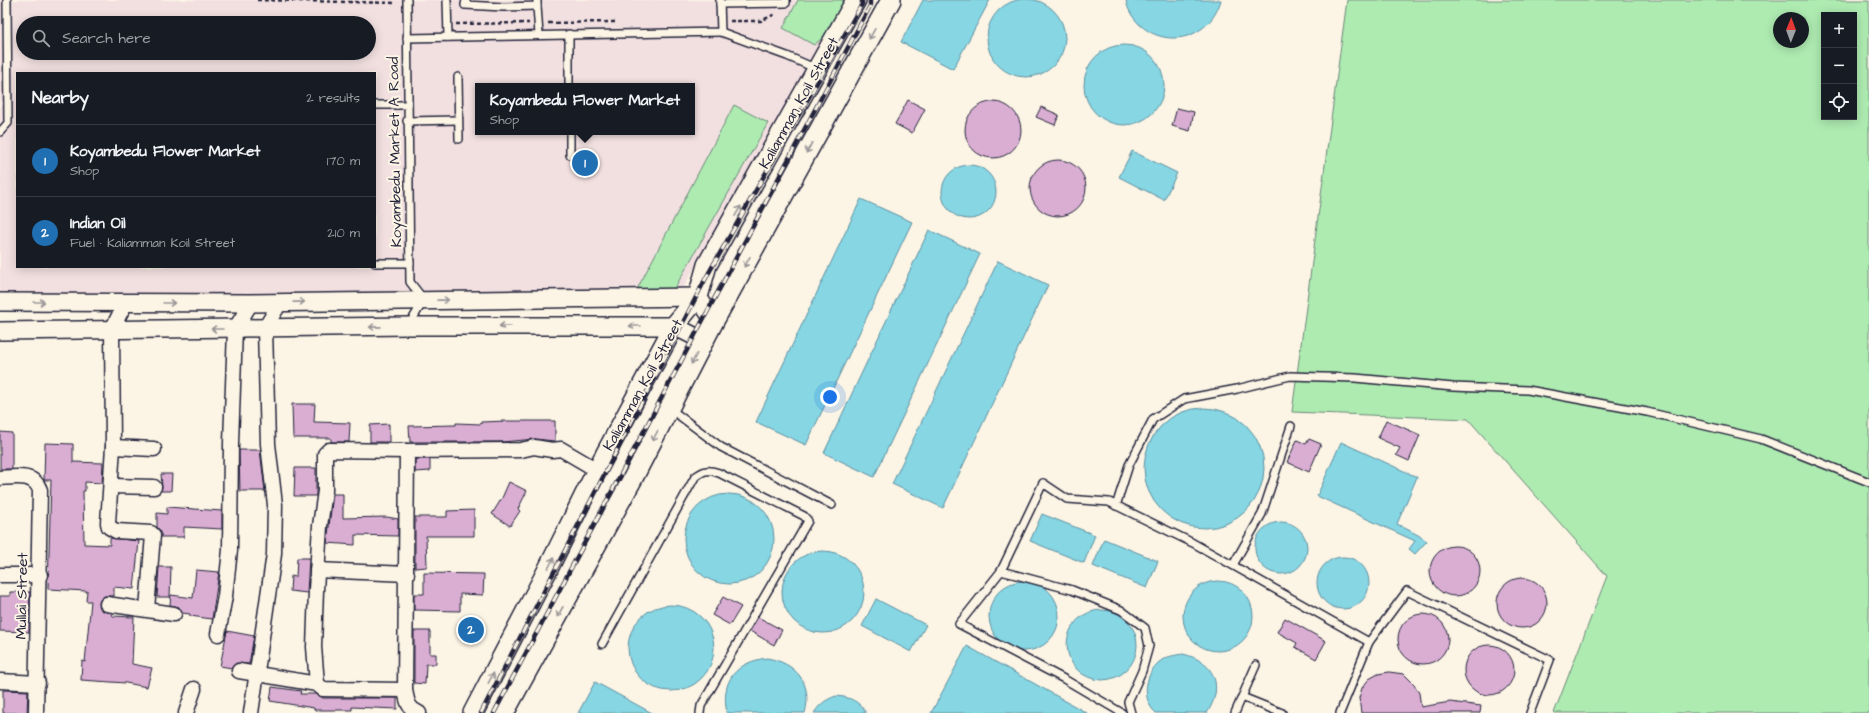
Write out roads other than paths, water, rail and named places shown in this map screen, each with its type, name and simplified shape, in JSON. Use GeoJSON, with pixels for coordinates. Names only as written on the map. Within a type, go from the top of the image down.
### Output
{"type":"FeatureCollection","features":[{"type":"Feature","properties":{"kind":"main road","name":"Kaliamman Koil Street"},"geometry":{"type":"LineString","coordinates":[[473,713],[547,571],[597,470],[674,326],[698,297],[707,265],[856,0]]}},
{"type":"Feature","properties":{"kind":"main road","name":"Kaliamman Koil Street"},"geometry":{"type":"LineString","coordinates":[[504,713],[618,507],[714,321],[891,0]]}},
{"type":"Feature","properties":{"kind":"street"},"geometry":{"type":"LineString","coordinates":[[0,302],[251,304],[424,300],[698,297],[714,321]]}},
{"type":"Feature","properties":{"kind":"street"},"geometry":{"type":"LineString","coordinates":[[126,302],[112,329],[113,447],[109,527],[116,531],[151,533],[153,535],[146,609]]}},
{"type":"Feature","properties":{"kind":"street"},"geometry":{"type":"LineString","coordinates":[[251,713],[274,554],[274,505],[268,444],[265,328],[280,303]]}},
{"type":"Feature","properties":{"kind":"street"},"geometry":{"type":"LineString","coordinates":[[218,634],[225,596],[230,550],[231,443],[235,329],[251,304]]}},
{"type":"Feature","properties":{"kind":"street"},"geometry":{"type":"LineString","coordinates":[[0,331],[409,326],[674,326],[704,341]]}},
{"type":"Feature","properties":{"kind":"street"},"geometry":{"type":"LineString","coordinates":[[113,447],[154,449]]}},
{"type":"Feature","properties":{"kind":"street"},"geometry":{"type":"LineString","coordinates":[[317,684],[314,646],[320,526],[326,491],[326,452],[329,450],[521,450],[534,447],[552,450],[561,449],[597,470]]}},
{"type":"Feature","properties":{"kind":"street"},"geometry":{"type":"LineString","coordinates":[[407,451],[405,690],[408,705],[419,713]]}},
{"type":"Feature","properties":{"kind":"street","name":"Mullai Street"},"geometry":{"type":"LineString","coordinates":[[0,478],[26,477],[35,481],[40,490],[40,575],[36,713]]}},
{"type":"Feature","properties":{"kind":"street"},"geometry":{"type":"LineString","coordinates":[[111,486],[154,487]]}},
{"type":"Feature","properties":{"kind":"street"},"geometry":{"type":"LineString","coordinates":[[317,570],[407,574]]}},
{"type":"Feature","properties":{"kind":"street"},"geometry":{"type":"LineString","coordinates":[[0,575],[40,575]]}},
{"type":"Feature","properties":{"kind":"street"},"geometry":{"type":"LineString","coordinates":[[107,604],[174,614]]}},
{"type":"Feature","properties":{"kind":"street"},"geometry":{"type":"LineString","coordinates":[[239,671],[317,684],[323,689],[405,690]]}},
{"type":"Feature","properties":{"kind":"street"},"geometry":{"type":"LineString","coordinates":[[0,682],[38,683]]}},
{"type":"Feature","properties":{"kind":"street"},"geometry":{"type":"LineString","coordinates":[[186,713],[194,689]]}},
{"type":"Feature","properties":{"kind":"lane"},"geometry":{"type":"LineString","coordinates":[[0,132],[8,123],[7,0]]}},
{"type":"Feature","properties":{"kind":"lane"},"geometry":{"type":"LineString","coordinates":[[448,0],[448,37]]}},
{"type":"Feature","properties":{"kind":"lane"},"geometry":{"type":"LineString","coordinates":[[466,0],[465,5],[503,7],[537,3],[539,35]]}},
{"type":"Feature","properties":{"kind":"lane"},"geometry":{"type":"LineString","coordinates":[[720,32],[720,2],[786,3],[786,0]]}},
{"type":"Feature","properties":{"kind":"lane","name":"Koyambedu Market A Road"},"geometry":{"type":"LineString","coordinates":[[404,2],[407,38],[410,282],[424,300]]}},
{"type":"Feature","properties":{"kind":"lane"},"geometry":{"type":"LineString","coordinates":[[407,38],[720,32],[787,56],[818,70]]}},
{"type":"Feature","properties":{"kind":"lane"},"geometry":{"type":"LineString","coordinates":[[569,34],[570,83]]}},
{"type":"Feature","properties":{"kind":"lane"},"geometry":{"type":"LineString","coordinates":[[458,77],[459,139]]}},
{"type":"Feature","properties":{"kind":"lane"},"geometry":{"type":"LineString","coordinates":[[376,105],[408,105]]}},
{"type":"Feature","properties":{"kind":"lane"},"geometry":{"type":"LineString","coordinates":[[407,121],[458,120]]}},
{"type":"Feature","properties":{"kind":"lane"},"geometry":{"type":"LineString","coordinates":[[570,135],[570,155]]}},
{"type":"Feature","properties":{"kind":"lane"},"geometry":{"type":"LineString","coordinates":[[376,263],[410,263]]}},
{"type":"Feature","properties":{"kind":"lane"},"geometry":{"type":"LineString","coordinates":[[409,326],[424,300]]}},
{"type":"Feature","properties":{"kind":"lane"},"geometry":{"type":"LineString","coordinates":[[1116,506],[1130,465],[1153,419],[1184,400],[1290,376],[1355,378],[1453,388],[1528,390],[1647,412],[1761,439],[1869,482]]}},
{"type":"Feature","properties":{"kind":"lane"},"geometry":{"type":"LineString","coordinates":[[669,408],[721,447],[832,505]]}},
{"type":"Feature","properties":{"kind":"lane"},"geometry":{"type":"LineString","coordinates":[[1233,565],[1262,514],[1291,426]]}},
{"type":"Feature","properties":{"kind":"lane"},"geometry":{"type":"LineString","coordinates":[[602,644],[695,477],[703,471],[712,470],[719,473],[804,516],[808,521],[701,706],[700,713]]}},
{"type":"Feature","properties":{"kind":"lane"},"geometry":{"type":"LineString","coordinates":[[1122,713],[960,624],[1001,571],[1043,483],[1067,499],[1109,502],[1193,543],[1370,642]]}},
{"type":"Feature","properties":{"kind":"lane"},"geometry":{"type":"LineString","coordinates":[[1001,571],[1072,590],[1121,610],[1144,628],[1149,646],[1142,671],[1128,702],[1131,713]]}},
{"type":"Feature","properties":{"kind":"lane"},"geometry":{"type":"LineString","coordinates":[[1340,713],[1370,642],[1407,591],[1550,660],[1530,713]]}},
{"type":"Feature","properties":{"kind":"lane"},"geometry":{"type":"LineString","coordinates":[[1235,713],[1256,665]]}},
{"type":"Feature","properties":{"kind":"lane"},"geometry":{"type":"LineString","coordinates":[[1242,697],[1282,713]]}},
{"type":"Feature","properties":{"kind":"water"},"geometry":{"type":"Polygon","coordinates":[[[1026,-1],[1041,2],[1048,6],[1058,16],[1062,23],[1065,38],[1062,53],[1058,60],[1048,70],[1041,74],[1026,77],[1011,74],[1004,70],[994,60],[990,53],[987,38],[990,23],[994,16],[1004,6],[1011,2],[1026,-1]]]}},
{"type":"Feature","properties":{"kind":"water"},"geometry":{"type":"Polygon","coordinates":[[[923,0],[990,0],[953,69],[901,42],[923,0]]]}},
{"type":"Feature","properties":{"kind":"water"},"geometry":{"type":"Polygon","coordinates":[[[1126,0],[1221,0],[1216,13],[1208,23],[1198,31],[1187,36],[1175,38],[1163,37],[1150,32],[1139,24],[1131,13],[1126,0]]]}},
{"type":"Feature","properties":{"kind":"water"},"geometry":{"type":"Polygon","coordinates":[[[1124,45],[1139,48],[1152,57],[1161,70],[1164,85],[1161,100],[1152,113],[1139,122],[1124,125],[1109,122],[1096,113],[1087,100],[1084,85],[1087,70],[1096,57],[1109,48],[1124,45]]]}},
{"type":"Feature","properties":{"kind":"water"},"geometry":{"type":"Polygon","coordinates":[[[1132,151],[1177,173],[1164,200],[1119,177],[1132,151]]]}},
{"type":"Feature","properties":{"kind":"water"},"geometry":{"type":"Polygon","coordinates":[[[964,165],[974,165],[984,169],[992,177],[996,187],[996,197],[992,207],[984,215],[974,219],[964,219],[954,215],[946,207],[942,197],[942,187],[946,177],[954,169],[964,165]]]}},
{"type":"Feature","properties":{"kind":"water"},"geometry":{"type":"Polygon","coordinates":[[[861,199],[912,222],[806,445],[756,422],[861,199]]]}},
{"type":"Feature","properties":{"kind":"water"},"geometry":{"type":"Polygon","coordinates":[[[929,230],[980,254],[874,477],[824,453],[929,230]]]}},
{"type":"Feature","properties":{"kind":"water"},"geometry":{"type":"Polygon","coordinates":[[[998,261],[1048,285],[943,508],[892,484],[998,261]]]}},
{"type":"Feature","properties":{"kind":"water"},"geometry":{"type":"Polygon","coordinates":[[[1204,408],[1227,413],[1237,418],[1246,426],[1254,435],[1259,445],[1264,468],[1259,491],[1254,501],[1246,510],[1237,518],[1227,523],[1204,528],[1181,523],[1171,518],[1162,510],[1154,501],[1149,491],[1144,468],[1149,445],[1154,435],[1162,426],[1171,418],[1181,413],[1204,408]]]}},
{"type":"Feature","properties":{"kind":"water"},"geometry":{"type":"Polygon","coordinates":[[[1341,442],[1417,477],[1397,524],[1427,541],[1415,554],[1409,549],[1415,541],[1317,496],[1341,442]]]}},
{"type":"Feature","properties":{"kind":"water"},"geometry":{"type":"Polygon","coordinates":[[[729,494],[746,497],[761,507],[771,522],[774,539],[771,556],[761,571],[746,581],[729,584],[712,581],[697,571],[687,556],[684,539],[687,522],[697,507],[712,497],[729,494]]]}},
{"type":"Feature","properties":{"kind":"water"},"geometry":{"type":"Polygon","coordinates":[[[1042,514],[1095,535],[1084,563],[1030,541],[1042,514]]]}},
{"type":"Feature","properties":{"kind":"water"},"geometry":{"type":"Polygon","coordinates":[[[1281,522],[1291,524],[1299,530],[1305,538],[1307,548],[1305,558],[1299,566],[1291,572],[1281,574],[1271,572],[1263,566],[1257,558],[1255,548],[1257,538],[1263,530],[1271,524],[1281,522]]]}},
{"type":"Feature","properties":{"kind":"water"},"geometry":{"type":"Polygon","coordinates":[[[1104,539],[1158,561],[1147,588],[1093,566],[1104,539]]]}},
{"type":"Feature","properties":{"kind":"water"},"geometry":{"type":"Polygon","coordinates":[[[823,551],[839,554],[852,563],[861,576],[864,592],[861,608],[852,621],[839,630],[823,633],[807,630],[794,621],[785,608],[782,592],[785,576],[794,563],[807,554],[823,551]]]}},
{"type":"Feature","properties":{"kind":"water"},"geometry":{"type":"Polygon","coordinates":[[[1343,557],[1353,559],[1361,565],[1367,573],[1369,583],[1367,593],[1361,601],[1353,607],[1343,609],[1333,607],[1325,601],[1319,593],[1317,583],[1319,573],[1325,565],[1333,559],[1343,557]]]}},
{"type":"Feature","properties":{"kind":"water"},"geometry":{"type":"Polygon","coordinates":[[[1024,581],[1037,584],[1049,591],[1056,603],[1059,616],[1056,629],[1049,641],[1037,648],[1024,651],[1011,648],[999,641],[992,629],[989,616],[992,603],[999,591],[1011,584],[1024,581]]]}},
{"type":"Feature","properties":{"kind":"water"},"geometry":{"type":"Polygon","coordinates":[[[1218,581],[1231,584],[1243,591],[1250,603],[1253,616],[1250,629],[1243,641],[1231,648],[1218,651],[1205,648],[1193,641],[1186,629],[1183,616],[1186,603],[1193,591],[1205,584],[1218,581]]]}},
{"type":"Feature","properties":{"kind":"water"},"geometry":{"type":"Polygon","coordinates":[[[876,599],[926,625],[911,652],[862,626],[876,599]]]}},
{"type":"Feature","properties":{"kind":"water"},"geometry":{"type":"Polygon","coordinates":[[[671,605],[688,608],[702,617],[711,631],[714,648],[711,665],[702,679],[688,688],[671,691],[654,688],[640,679],[631,665],[628,648],[631,631],[640,617],[654,608],[671,605]]]}},
{"type":"Feature","properties":{"kind":"water"},"geometry":{"type":"Polygon","coordinates":[[[1102,610],[1115,613],[1127,620],[1134,632],[1137,645],[1134,658],[1127,670],[1115,677],[1102,680],[1089,677],[1077,670],[1070,658],[1067,645],[1070,632],[1077,620],[1089,613],[1102,610]]]}},
{"type":"Feature","properties":{"kind":"water"},"geometry":{"type":"Polygon","coordinates":[[[967,646],[1087,713],[931,713],[967,646]]]}},
{"type":"Feature","properties":{"kind":"water"},"geometry":{"type":"Polygon","coordinates":[[[1183,654],[1194,657],[1209,669],[1215,684],[1215,693],[1212,703],[1207,713],[1156,713],[1151,707],[1146,693],[1148,678],[1156,665],[1162,660],[1183,654]]]}},
{"type":"Feature","properties":{"kind":"water"},"geometry":{"type":"Polygon","coordinates":[[[767,658],[786,664],[800,676],[807,692],[805,713],[727,713],[725,702],[726,691],[728,683],[733,675],[747,664],[756,660],[767,658]]]}},
{"type":"Feature","properties":{"kind":"water"},"geometry":{"type":"Polygon","coordinates":[[[595,682],[652,713],[578,713],[595,682]]]}},
{"type":"Feature","properties":{"kind":"water"},"geometry":{"type":"Polygon","coordinates":[[[836,696],[854,700],[866,713],[814,713],[823,703],[836,696]]]}},
{"type":"Feature","properties":{"kind":"railway"},"geometry":{"type":"LineString","coordinates":[[481,713],[707,276],[862,4],[862,0]]}},
{"type":"Feature","properties":{"kind":"railway"},"geometry":{"type":"LineString","coordinates":[[494,713],[870,6],[870,0]]}},
{"type":"Feature","properties":{"kind":"place","name":"Koyambedu Flower Market"},"geometry":{"type":"Point","coordinates":[585,163]}},
{"type":"Feature","properties":{"kind":"place","name":"Indian Oil"},"geometry":{"type":"Point","coordinates":[471,630]}}]}
